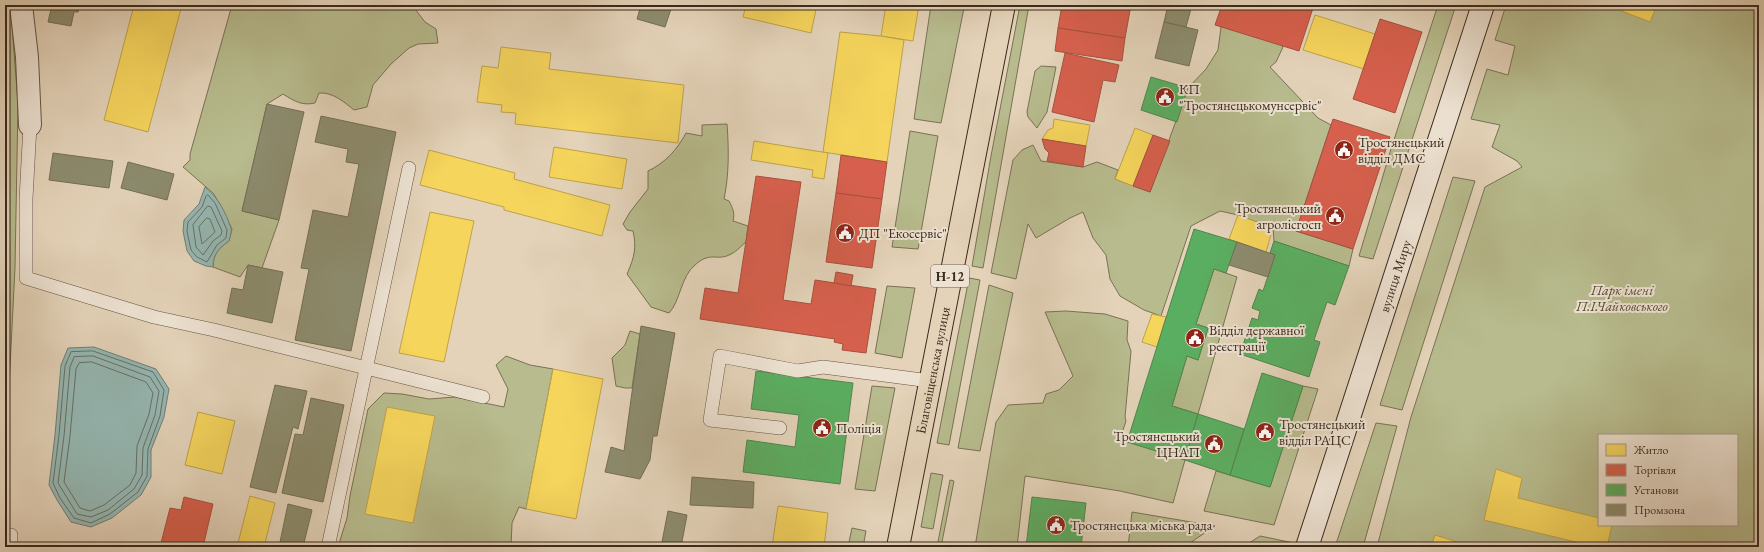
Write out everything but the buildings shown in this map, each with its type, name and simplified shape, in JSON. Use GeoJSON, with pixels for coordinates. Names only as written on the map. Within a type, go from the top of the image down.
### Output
{"type":"FeatureCollection","features":[{"type":"Feature","properties":{"kind":"main road","name":"Благовіщенська вулиця"},"geometry":{"type":"LineString","coordinates":[[898,547],[1004,5]]}},
{"type":"Feature","properties":{"kind":"street"},"geometry":{"type":"LineString","coordinates":[[21,5],[27,57],[30,125]]}},
{"type":"Feature","properties":{"kind":"street","name":"вулиця Миру"},"geometry":{"type":"LineString","coordinates":[[1307,547],[1483,5]]}},
{"type":"Feature","properties":{"kind":"lane"},"geometry":{"type":"LineString","coordinates":[[30,125],[26,278],[154,317],[214,330],[483,397]]}},
{"type":"Feature","properties":{"kind":"lane"},"geometry":{"type":"LineString","coordinates":[[328,547],[409,168]]}},
{"type":"Feature","properties":{"kind":"lane"},"geometry":{"type":"LineString","coordinates":[[780,428],[710,420],[720,356],[798,371],[823,367],[930,381]]}},
{"type":"Feature","properties":{"kind":"green space"},"geometry":{"type":"Polygon","coordinates":[[[5,5],[10,5],[11,12],[18,104],[15,268],[5,466],[5,5]]]}},
{"type":"Feature","properties":{"kind":"green space"},"geometry":{"type":"Polygon","coordinates":[[[232,5],[412,5],[425,22],[436,29],[438,43],[418,44],[409,48],[391,64],[373,85],[367,107],[354,110],[338,98],[324,93],[319,93],[315,103],[310,104],[298,102],[283,94],[267,104],[242,211],[279,220],[262,268],[248,265],[240,277],[213,267],[215,255],[222,246],[229,241],[232,229],[213,193],[183,167],[190,160],[190,154],[232,5]]]}},
{"type":"Feature","properties":{"kind":"green space"},"geometry":{"type":"Polygon","coordinates":[[[931,5],[963,5],[964,8],[941,123],[914,119],[931,5]]]}},
{"type":"Feature","properties":{"kind":"green space"},"geometry":{"type":"Polygon","coordinates":[[[1020,5],[1029,5],[983,268],[972,266],[991,156],[1020,5]]]}},
{"type":"Feature","properties":{"kind":"green space"},"geometry":{"type":"Polygon","coordinates":[[[1438,5],[1456,5],[1373,259],[1359,256],[1391,149],[1438,5]]]}},
{"type":"Feature","properties":{"kind":"green space","name":"Парк імені П.І.Чайковського"},"geometry":{"type":"Polygon","coordinates":[[[1506,5],[1759,5],[1759,547],[1377,547],[1411,417],[1485,187],[1522,167],[1517,161],[1492,147],[1500,125],[1471,119],[1487,69],[1508,75],[1515,46],[1495,40],[1506,5]]]}},
{"type":"Feature","properties":{"kind":"green space"},"geometry":{"type":"Polygon","coordinates":[[[1227,22],[1273,35],[1283,47],[1276,62],[1270,67],[1318,118],[1331,125],[1296,231],[1353,249],[1349,266],[1274,241],[1273,228],[1238,215],[1220,211],[1191,226],[1161,316],[1144,310],[1120,296],[1110,279],[1106,255],[1093,238],[1083,212],[1036,238],[1028,224],[1016,279],[991,273],[1013,160],[1022,150],[1033,145],[1041,161],[1083,167],[1097,162],[1118,170],[1115,179],[1150,192],[1188,88],[1206,69],[1218,50],[1221,27],[1227,22]]]}},
{"type":"Feature","properties":{"kind":"green space"},"geometry":{"type":"Polygon","coordinates":[[[1041,66],[1056,67],[1047,112],[1037,128],[1028,117],[1027,112],[1035,71],[1041,66]]]}},
{"type":"Feature","properties":{"kind":"green space"},"geometry":{"type":"Polygon","coordinates":[[[727,124],[728,162],[724,199],[729,201],[732,206],[734,213],[733,221],[748,226],[746,242],[736,251],[725,257],[705,258],[695,265],[690,270],[676,302],[669,313],[651,307],[627,274],[633,258],[635,243],[633,231],[627,230],[623,224],[630,212],[648,189],[648,171],[660,164],[670,155],[679,145],[686,133],[702,136],[702,125],[727,124]]]}},
{"type":"Feature","properties":{"kind":"green space"},"geometry":{"type":"Polygon","coordinates":[[[910,131],[938,136],[918,249],[892,247],[910,131]]]}},
{"type":"Feature","properties":{"kind":"green space"},"geometry":{"type":"Polygon","coordinates":[[[1453,177],[1475,181],[1402,410],[1380,405],[1453,177]]]}},
{"type":"Feature","properties":{"kind":"green space"},"geometry":{"type":"Polygon","coordinates":[[[1214,269],[1237,277],[1198,414],[1172,406],[1187,356],[1198,360],[1208,328],[1196,324],[1214,269]]]}},
{"type":"Feature","properties":{"kind":"green space"},"geometry":{"type":"Polygon","coordinates":[[[969,278],[980,280],[949,445],[937,443],[969,278]]]}},
{"type":"Feature","properties":{"kind":"green space"},"geometry":{"type":"Polygon","coordinates":[[[989,285],[1013,293],[980,451],[958,448],[989,285]]]}},
{"type":"Feature","properties":{"kind":"green space"},"geometry":{"type":"Polygon","coordinates":[[[887,286],[915,288],[902,358],[875,353],[887,286]]]}},
{"type":"Feature","properties":{"kind":"green space"},"geometry":{"type":"Polygon","coordinates":[[[1066,311],[1105,314],[1128,321],[1127,340],[1131,351],[1125,417],[1126,421],[1120,439],[1185,460],[1173,503],[1120,491],[1025,476],[1017,547],[975,547],[996,422],[1008,405],[1043,403],[1046,394],[1059,390],[1073,376],[1045,312],[1066,311]]]}},
{"type":"Feature","properties":{"kind":"green space"},"geometry":{"type":"Polygon","coordinates":[[[630,331],[640,334],[632,388],[625,388],[616,386],[612,358],[625,345],[630,331]]]}},
{"type":"Feature","properties":{"kind":"green space"},"geometry":{"type":"Polygon","coordinates":[[[506,356],[530,365],[553,369],[526,509],[519,507],[512,523],[511,547],[338,547],[347,518],[350,496],[368,409],[384,393],[402,394],[429,399],[455,397],[504,407],[508,389],[496,365],[506,356]]]}},
{"type":"Feature","properties":{"kind":"green space"},"geometry":{"type":"Polygon","coordinates":[[[872,386],[895,388],[875,491],[855,489],[872,386]]]}},
{"type":"Feature","properties":{"kind":"green space"},"geometry":{"type":"Polygon","coordinates":[[[1303,386],[1318,389],[1274,525],[1204,511],[1216,471],[1270,487],[1303,386]]]}},
{"type":"Feature","properties":{"kind":"green space"},"geometry":{"type":"Polygon","coordinates":[[[1376,423],[1397,426],[1363,547],[1335,547],[1376,423]]]}},
{"type":"Feature","properties":{"kind":"green space"},"geometry":{"type":"Polygon","coordinates":[[[931,473],[943,475],[933,529],[921,527],[931,473]]]}},
{"type":"Feature","properties":{"kind":"green space"},"geometry":{"type":"Polygon","coordinates":[[[950,480],[954,481],[941,547],[937,547],[950,480]]]}},
{"type":"Feature","properties":{"kind":"green space"},"geometry":{"type":"Polygon","coordinates":[[[1132,512],[1215,526],[1184,547],[1128,547],[1132,512]]]}},
{"type":"Feature","properties":{"kind":"green space"},"geometry":{"type":"Polygon","coordinates":[[[852,528],[866,531],[863,547],[848,547],[852,528]]]}},
{"type":"Feature","properties":{"kind":"green space"},"geometry":{"type":"Polygon","coordinates":[[[1260,536],[1294,543],[1293,547],[1243,547],[1260,536]]]}},
{"type":"Feature","properties":{"kind":"water"},"geometry":{"type":"Polygon","coordinates":[[[205,187],[210,191],[221,206],[231,229],[229,241],[222,246],[215,255],[213,267],[194,261],[187,251],[183,231],[184,220],[199,204],[205,187]]]}},
{"type":"Feature","properties":{"kind":"water"},"geometry":{"type":"Polygon","coordinates":[[[94,347],[156,369],[169,389],[164,417],[151,450],[151,477],[141,495],[112,518],[91,527],[71,522],[49,485],[61,365],[68,348],[94,347]]]}},
{"type":"Feature","properties":{"kind":"place","name":"КП \"Тростянецькомунсервіс\""},"geometry":{"type":"Point","coordinates":[1165,97]}},
{"type":"Feature","properties":{"kind":"place","name":"Тростянецький відділ ДМС"},"geometry":{"type":"Point","coordinates":[1344,150]}},
{"type":"Feature","properties":{"kind":"place","name":"Тростянецький агролісгосп"},"geometry":{"type":"Point","coordinates":[1335,216]}},
{"type":"Feature","properties":{"kind":"place","name":"ДП \"Екосервіс\""},"geometry":{"type":"Point","coordinates":[845,233]}},
{"type":"Feature","properties":{"kind":"place","name":"Відділ державної реєстрації"},"geometry":{"type":"Point","coordinates":[1195,338]}},
{"type":"Feature","properties":{"kind":"place","name":"Поліція"},"geometry":{"type":"Point","coordinates":[822,428]}},
{"type":"Feature","properties":{"kind":"place","name":"Тростянецький відділ РАЦС"},"geometry":{"type":"Point","coordinates":[1265,432]}},
{"type":"Feature","properties":{"kind":"place","name":"Тростянецький ЦНАП"},"geometry":{"type":"Point","coordinates":[1214,444]}},
{"type":"Feature","properties":{"kind":"place","name":"Тростянецька міська рада"},"geometry":{"type":"Point","coordinates":[1056,525]}}]}
